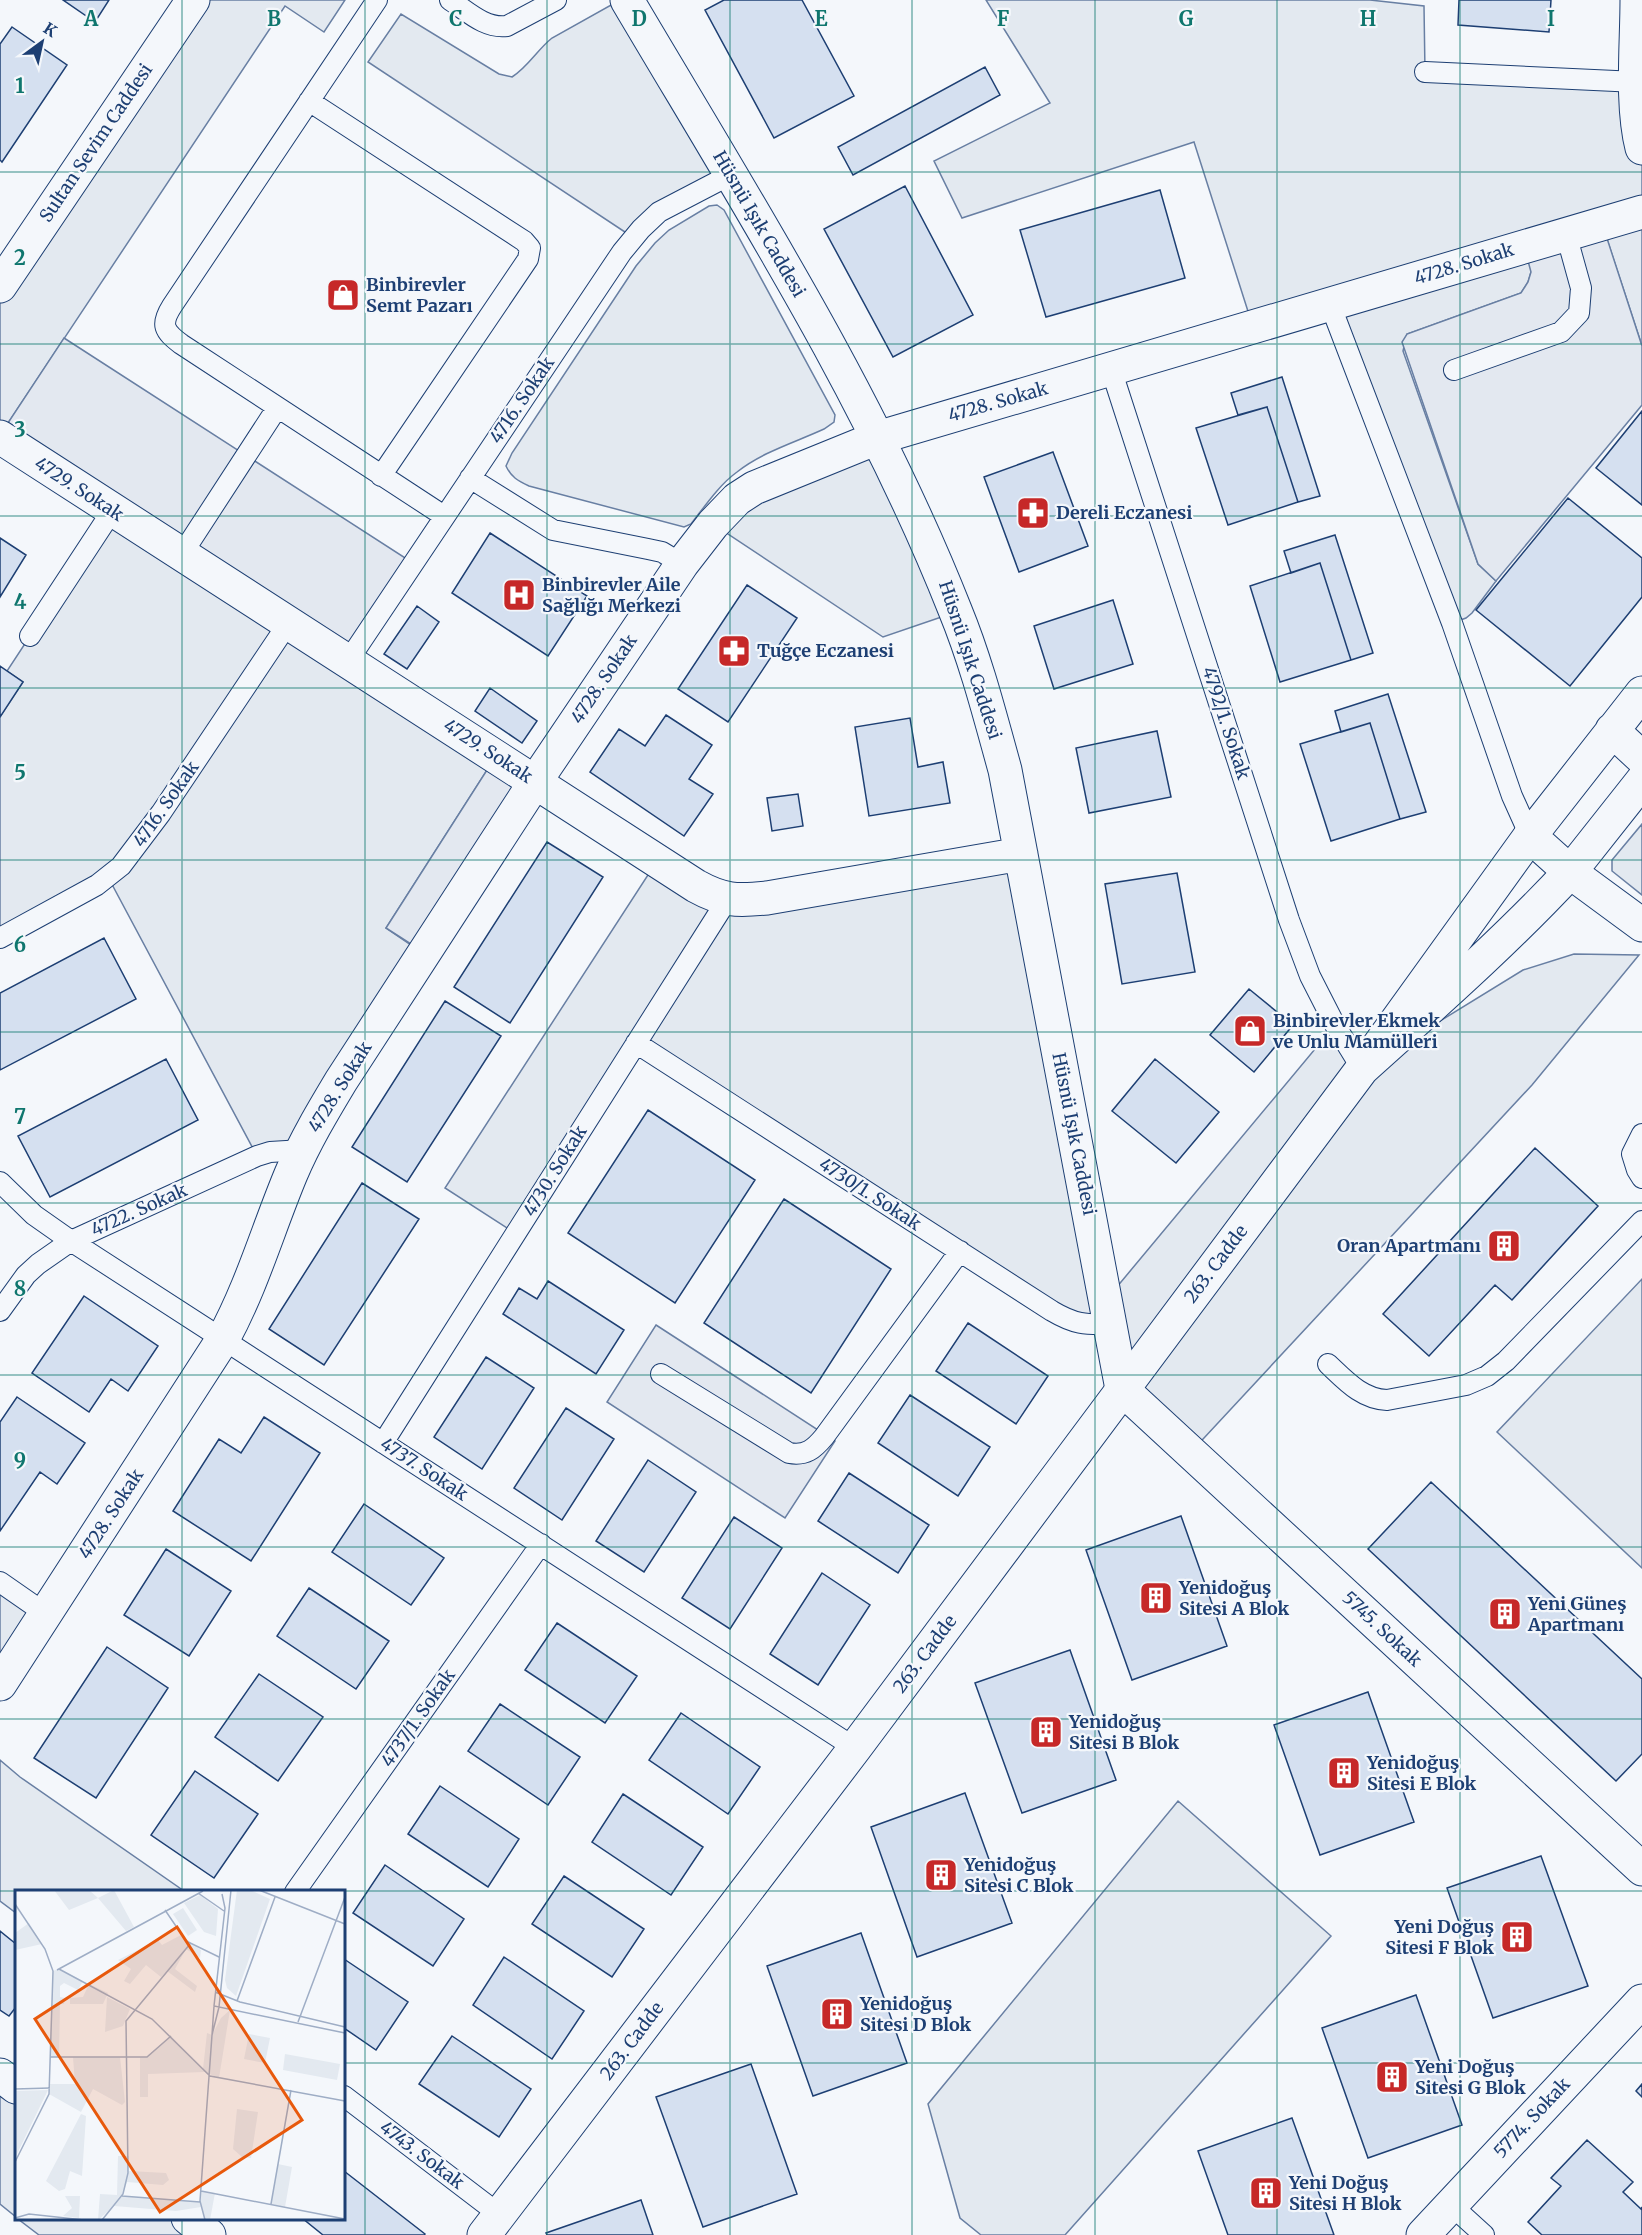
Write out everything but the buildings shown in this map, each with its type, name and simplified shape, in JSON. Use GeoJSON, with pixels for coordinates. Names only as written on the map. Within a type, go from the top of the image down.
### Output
{"type":"FeatureCollection","features":[{"type":"Feature","properties":{"kind":"street","name":"Sultan Sevim Caddesi"},"geometry":{"type":"LineString","coordinates":[[0,286],[193,0]]}},
{"type":"Feature","properties":{"kind":"street","name":"Hüsnü Işık Caddesi"},"geometry":{"type":"LineString","coordinates":[[627,0],[802,297],[877,438],[934,557],[957,612],[1005,770],[1122,1389]]}},
{"type":"Feature","properties":{"kind":"street"},"geometry":{"type":"LineString","coordinates":[[1637,0],[1638,117],[1642,148]]}},
{"type":"Feature","properties":{"kind":"street","name":"4728. Sokak"},"geometry":{"type":"LineString","coordinates":[[0,1684],[223,1339],[244,1297],[291,1175],[316,1123],[341,1082],[536,782],[682,564],[712,524],[746,493],[791,472],[877,438],[1642,212]]}},
{"type":"Feature","properties":{"kind":"street","name":"4729. Sokak"},"geometry":{"type":"LineString","coordinates":[[0,437],[696,886],[727,900],[767,898],[1021,854]]}},
{"type":"Feature","properties":{"kind":"street"},"geometry":{"type":"LineString","coordinates":[[1362,1069],[1530,836],[1642,693]]}},
{"type":"Feature","properties":{"kind":"street"},"geometry":{"type":"LineString","coordinates":[[1612,730],[1642,758]]}},
{"type":"Feature","properties":{"kind":"street"},"geometry":{"type":"LineString","coordinates":[[1362,1069],[1536,908],[1570,872],[1642,781]]}},
{"type":"Feature","properties":{"kind":"street"},"geometry":{"type":"LineString","coordinates":[[1530,836],[1570,872],[1642,925]]}},
{"type":"Feature","properties":{"kind":"street","name":"263. Cadde"},"geometry":{"type":"LineString","coordinates":[[492,2225],[855,1748],[1362,1069]]}},
{"type":"Feature","properties":{"kind":"street","name":"5745. Sokak"},"geometry":{"type":"LineString","coordinates":[[1122,1389],[1638,1856]]}},
{"type":"Feature","properties":{"kind":"street","name":"5774. Sokak"},"geometry":{"type":"LineString","coordinates":[[1423,2235],[1642,2001]]}},
{"type":"Feature","properties":{"kind":"street"},"geometry":{"type":"LineString","coordinates":[[0,2075],[15,2086]]}},
{"type":"Feature","properties":{"kind":"street"},"geometry":{"type":"LineString","coordinates":[[190,2220],[209,2235]]}},
{"type":"Feature","properties":{"kind":"lane"},"geometry":{"type":"LineString","coordinates":[[378,0],[165,317],[164,327],[170,336],[181,344],[444,516]]}},
{"type":"Feature","properties":{"kind":"lane"},"geometry":{"type":"LineString","coordinates":[[450,0],[491,26],[499,27],[507,26],[556,0]]}},
{"type":"Feature","properties":{"kind":"lane"},"geometry":{"type":"LineString","coordinates":[[1425,72],[1637,82]]}},
{"type":"Feature","properties":{"kind":"lane"},"geometry":{"type":"LineString","coordinates":[[309,101],[524,241],[530,248],[528,258],[381,476]]}},
{"type":"Feature","properties":{"kind":"lane","name":"4716. Sokak"},"geometry":{"type":"LineString","coordinates":[[348,660],[622,252],[641,229],[659,213],[730,175]]}},
{"type":"Feature","properties":{"kind":"lane"},"geometry":{"type":"LineString","coordinates":[[1454,370],[1561,332],[1579,313],[1581,288],[1566,234]]}},
{"type":"Feature","properties":{"kind":"lane"},"geometry":{"type":"LineString","coordinates":[[1330,304],[1452,623],[1512,796],[1530,836]]}},
{"type":"Feature","properties":{"kind":"lane","name":"4792/1. Sokak"},"geometry":{"type":"LineString","coordinates":[[1111,369],[1289,920],[1310,976],[1335,1025],[1362,1069]]}},
{"type":"Feature","properties":{"kind":"lane"},"geometry":{"type":"LineString","coordinates":[[182,554],[277,408]]}},
{"type":"Feature","properties":{"kind":"lane"},"geometry":{"type":"LineString","coordinates":[[470,478],[553,530],[662,552],[682,564]]}},
{"type":"Feature","properties":{"kind":"lane"},"geometry":{"type":"LineString","coordinates":[[30,636],[112,511]]}},
{"type":"Feature","properties":{"kind":"lane","name":"4716. Sokak"},"geometry":{"type":"LineString","coordinates":[[0,938],[97,885],[121,866],[166,805],[289,622]]}},
{"type":"Feature","properties":{"kind":"lane","name":"4730. Sokak"},"geometry":{"type":"LineString","coordinates":[[383,1443],[727,900]]}},
{"type":"Feature","properties":{"kind":"lane","name":"4730/1. Sokak"},"geometry":{"type":"LineString","coordinates":[[636,1043],[1070,1321],[1086,1325],[1110,1324]]}},
{"type":"Feature","properties":{"kind":"lane"},"geometry":{"type":"LineString","coordinates":[[1642,1134],[1632,1154],[1636,1170],[1642,1178]]}},
{"type":"Feature","properties":{"kind":"lane","name":"4722. Sokak"},"geometry":{"type":"LineString","coordinates":[[0,1311],[26,1275],[71,1241],[257,1156],[270,1152],[303,1150]]}},
{"type":"Feature","properties":{"kind":"lane","name":"4737. Sokak"},"geometry":{"type":"LineString","coordinates":[[0,1182],[34,1215],[71,1241],[855,1748]]}},
{"type":"Feature","properties":{"kind":"lane"},"geometry":{"type":"LineString","coordinates":[[1328,1364],[1352,1387],[1374,1400],[1387,1400],[1466,1385],[1487,1376],[1506,1361],[1642,1221]]}},
{"type":"Feature","properties":{"kind":"lane"},"geometry":{"type":"LineString","coordinates":[[661,1374],[783,1450],[797,1454],[812,1451],[960,1251]]}},
{"type":"Feature","properties":{"kind":"lane","name":"4737/1. Sokak"},"geometry":{"type":"LineString","coordinates":[[296,1890],[541,1544]]}},
{"type":"Feature","properties":{"kind":"lane"},"geometry":{"type":"LineString","coordinates":[[0,1582],[46,1614]]}},
{"type":"Feature","properties":{"kind":"lane","name":"4743. Sokak"},"geometry":{"type":"LineString","coordinates":[[345,2097],[492,2225]]}},
{"type":"Feature","properties":{"kind":"lane"},"geometry":{"type":"LineString","coordinates":[[1451,2205],[1484,2235]]}},
{"type":"Feature","properties":{"kind":"shaded area"},"geometry":{"type":"Polygon","coordinates":[[[193,0],[345,0],[324,32],[285,6],[0,435],[0,286],[193,0]]]}},
{"type":"Feature","properties":{"kind":"shaded area"},"geometry":{"type":"Polygon","coordinates":[[[620,0],[730,175],[634,238],[368,62],[401,14],[499,74],[512,77],[552,38],[620,0]]]}},
{"type":"Feature","properties":{"kind":"shaded area"},"geometry":{"type":"Polygon","coordinates":[[[986,0],[1370,0],[1424,6],[1425,72],[1637,82],[1642,148],[1642,346],[1602,224],[1531,272],[1521,293],[1407,334],[1403,351],[1478,564],[1496,581],[1466,618],[1452,623],[1331,304],[1253,327],[1194,142],[962,218],[934,161],[1050,103],[986,0]]]}},
{"type":"Feature","properties":{"kind":"shaded area"},"geometry":{"type":"Polygon","coordinates":[[[717,205],[724,210],[835,415],[834,422],[824,429],[768,453],[747,465],[730,477],[691,524],[684,527],[529,486],[515,478],[506,466],[512,453],[636,266],[669,230],[709,206],[717,205]]]}},
{"type":"Feature","properties":{"kind":"shaded area"},"geometry":{"type":"Polygon","coordinates":[[[1602,223],[1642,346],[1642,405],[1496,581],[1478,564],[1402,342],[1407,334],[1521,293],[1531,272],[1524,246],[1602,223]]]}},
{"type":"Feature","properties":{"kind":"shaded area"},"geometry":{"type":"Polygon","coordinates":[[[64,338],[413,563],[348,661],[0,435],[64,338]]]}},
{"type":"Feature","properties":{"kind":"shaded area"},"geometry":{"type":"Polygon","coordinates":[[[877,438],[956,612],[883,637],[713,524],[877,438]]]}},
{"type":"Feature","properties":{"kind":"shaded area"},"geometry":{"type":"Polygon","coordinates":[[[112,511],[496,756],[386,928],[424,954],[303,1150],[257,1156],[108,877],[0,938],[0,717],[23,682],[7,671],[112,511]]]}},
{"type":"Feature","properties":{"kind":"shaded area"},"geometry":{"type":"Polygon","coordinates":[[[496,756],[535,782],[428,955],[386,928],[496,756]]]}},
{"type":"Feature","properties":{"kind":"shaded area"},"geometry":{"type":"Polygon","coordinates":[[[1642,824],[1642,895],[1612,871],[1612,860],[1642,824]]]}},
{"type":"Feature","properties":{"kind":"shaded area"},"geometry":{"type":"Polygon","coordinates":[[[1021,854],[1106,1300],[1335,1025],[1362,1069],[1523,970],[1574,954],[1639,955],[1532,1085],[1191,1452],[1122,1389],[1110,1324],[1086,1325],[636,1043],[515,1233],[445,1188],[657,861],[706,892],[1021,854]]]}},
{"type":"Feature","properties":{"kind":"shaded area"},"geometry":{"type":"Polygon","coordinates":[[[1642,1279],[1642,1568],[1497,1432],[1642,1279]]]}},
{"type":"Feature","properties":{"kind":"shaded area"},"geometry":{"type":"Polygon","coordinates":[[[656,1325],[835,1441],[785,1518],[607,1402],[656,1325]]]}},
{"type":"Feature","properties":{"kind":"shaded area"},"geometry":{"type":"Polygon","coordinates":[[[0,1582],[46,1614],[0,1684],[0,1582]]]}},
{"type":"Feature","properties":{"kind":"shaded area"},"geometry":{"type":"Polygon","coordinates":[[[0,1760],[20,1777],[183,1890],[15,1890],[15,1912],[0,1901],[0,1760]]]}},
{"type":"Feature","properties":{"kind":"shaded area"},"geometry":{"type":"Polygon","coordinates":[[[1178,1801],[1331,1936],[1065,2235],[981,2235],[960,2218],[928,2104],[1178,1801]]]}},
{"type":"Feature","properties":{"kind":"shaded area"},"geometry":{"type":"Polygon","coordinates":[[[0,2075],[15,2086],[15,2216],[0,2204],[0,2075]]]}},
{"type":"Feature","properties":{"kind":"shaded area"},"geometry":{"type":"Polygon","coordinates":[[[19,2220],[189,2220],[209,2235],[39,2235],[19,2220]]]}},
{"type":"Feature","properties":{"kind":"place","name":"Binbirevler Semt Pazarı"},"geometry":{"type":"Point","coordinates":[343,295]}},
{"type":"Feature","properties":{"kind":"place","name":"Dereli Eczanesi"},"geometry":{"type":"Point","coordinates":[1033,513]}},
{"type":"Feature","properties":{"kind":"place","name":"Binbirevler Aile Sağlığı Merkezi"},"geometry":{"type":"Point","coordinates":[519,595]}},
{"type":"Feature","properties":{"kind":"place","name":"Tuğçe Eczanesi"},"geometry":{"type":"Point","coordinates":[734,651]}},
{"type":"Feature","properties":{"kind":"place","name":"Binbirevler Ekmek ve Unlu Mamülleri"},"geometry":{"type":"Point","coordinates":[1250,1031]}},
{"type":"Feature","properties":{"kind":"place","name":"Oran Apartmanı"},"geometry":{"type":"Point","coordinates":[1504,1246]}},
{"type":"Feature","properties":{"kind":"place","name":"Yenidoğuş Sitesi A Blok"},"geometry":{"type":"Point","coordinates":[1156,1598]}},
{"type":"Feature","properties":{"kind":"place","name":"Yeni Güneş Apartmanı"},"geometry":{"type":"Point","coordinates":[1505,1614]}},
{"type":"Feature","properties":{"kind":"place","name":"Yenidoğuş Sitesi B Blok"},"geometry":{"type":"Point","coordinates":[1046,1732]}},
{"type":"Feature","properties":{"kind":"place","name":"Yenidoğuş Sitesi E Blok"},"geometry":{"type":"Point","coordinates":[1344,1773]}},
{"type":"Feature","properties":{"kind":"place","name":"Yenidoğuş Sitesi C Blok"},"geometry":{"type":"Point","coordinates":[941,1875]}},
{"type":"Feature","properties":{"kind":"place","name":"Yeni Doğuş Sitesi F Blok"},"geometry":{"type":"Point","coordinates":[1517,1937]}},
{"type":"Feature","properties":{"kind":"place","name":"Yenidoğuş Sitesi D Blok"},"geometry":{"type":"Point","coordinates":[837,2014]}},
{"type":"Feature","properties":{"kind":"place","name":"Yeni Doğuş Sitesi G Blok"},"geometry":{"type":"Point","coordinates":[1392,2077]}},
{"type":"Feature","properties":{"kind":"place","name":"Yeni Doğuş Sitesi H Blok"},"geometry":{"type":"Point","coordinates":[1266,2193]}}]}
